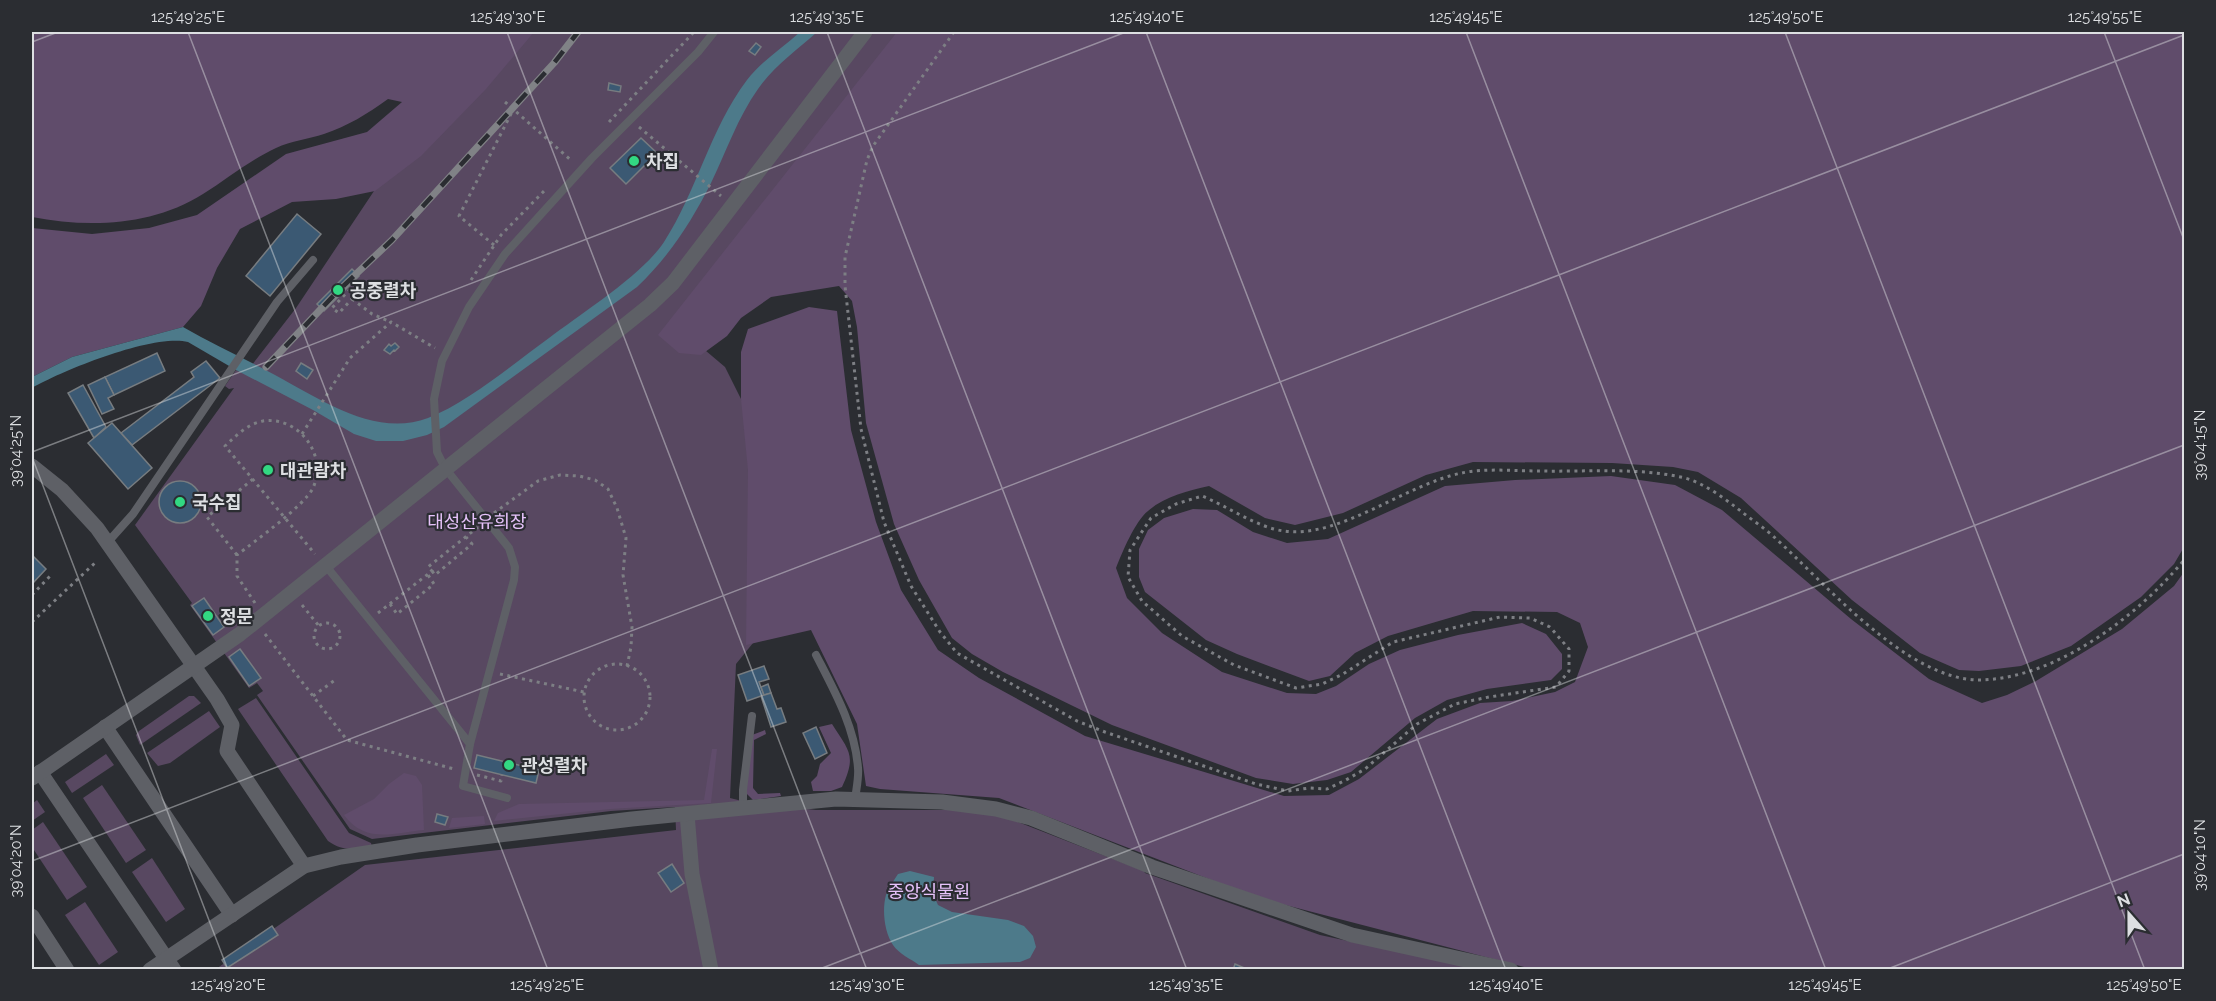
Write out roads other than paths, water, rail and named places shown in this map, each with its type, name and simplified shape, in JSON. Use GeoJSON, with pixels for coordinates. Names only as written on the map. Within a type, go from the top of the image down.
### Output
{"type":"FeatureCollection","features":[{"type":"Feature","properties":{"kind":"street"},"geometry":{"type":"LineString","coordinates":[[171,964],[36,775],[240,634],[625,326],[673,283],[865,32]]}},
{"type":"Feature","properties":{"kind":"street"},"geometry":{"type":"LineString","coordinates":[[32,466],[62,490],[97,528],[194,666],[232,725],[227,751],[304,866]]}},
{"type":"Feature","properties":{"kind":"street"},"geometry":{"type":"LineString","coordinates":[[105,727],[232,915]]}},
{"type":"Feature","properties":{"kind":"street"},"geometry":{"type":"LineString","coordinates":[[150,969],[171,964],[232,915],[304,866],[340,857],[417,845],[812,800],[855,800],[942,802],[996,809],[1031,818],[1152,867],[1352,935],[1511,969]]}},
{"type":"Feature","properties":{"kind":"street"},"geometry":{"type":"LineString","coordinates":[[687,814],[692,874],[711,969]]}},
{"type":"Feature","properties":{"kind":"street"},"geometry":{"type":"LineString","coordinates":[[32,916],[67,969]]}},
{"type":"Feature","properties":{"kind":"lane"},"geometry":{"type":"LineString","coordinates":[[507,798],[463,786],[470,744],[514,580],[515,567],[509,548],[445,468],[436,452],[437,379],[446,354],[469,307],[505,254],[536,217],[698,52],[714,32]]}},
{"type":"Feature","properties":{"kind":"lane"},"geometry":{"type":"LineString","coordinates":[[107,543],[133,514],[277,302],[313,260]]}},
{"type":"Feature","properties":{"kind":"lane"},"geometry":{"type":"LineString","coordinates":[[326,566],[470,744]]}},
{"type":"Feature","properties":{"kind":"lane"},"geometry":{"type":"LineString","coordinates":[[816,655],[840,702],[853,739],[858,769],[855,800]]}},
{"type":"Feature","properties":{"kind":"lane"},"geometry":{"type":"LineString","coordinates":[[744,809],[743,790],[752,716]]}},
{"type":"Feature","properties":{"kind":"water"},"geometry":{"type":"Polygon","coordinates":[[[800,32],[817,32],[778,66],[758,89],[738,123],[696,211],[669,251],[648,276],[637,287],[444,427],[427,435],[403,441],[376,441],[354,434],[188,342],[153,343],[131,348],[86,363],[32,388],[32,377],[72,357],[183,327],[348,413],[368,420],[388,423],[408,423],[428,418],[490,382],[627,280],[654,255],[676,222],[713,139],[734,99],[759,67],[800,32]]]}},
{"type":"Feature","properties":{"kind":"water"},"geometry":{"type":"Polygon","coordinates":[[[910,871],[934,877],[933,894],[938,905],[952,912],[1008,920],[1024,926],[1033,936],[1036,947],[1030,958],[1020,962],[919,965],[902,954],[893,945],[888,934],[884,907],[886,895],[898,874],[910,871]]]}},
{"type":"Feature","properties":{"kind":"railway"},"geometry":{"type":"LineString","coordinates":[[266,367],[337,292],[392,240],[554,63],[578,32]]}},
{"type":"Feature","properties":{"kind":"place","name":"차집"},"geometry":{"type":"Point","coordinates":[634,161]}},
{"type":"Feature","properties":{"kind":"place","name":"공중렬차"},"geometry":{"type":"Point","coordinates":[338,290]}},
{"type":"Feature","properties":{"kind":"place","name":"대관람차"},"geometry":{"type":"Point","coordinates":[268,470]}},
{"type":"Feature","properties":{"kind":"place","name":"국수집"},"geometry":{"type":"Point","coordinates":[180,502]}},
{"type":"Feature","properties":{"kind":"place","name":"정문"},"geometry":{"type":"Point","coordinates":[208,616]}},
{"type":"Feature","properties":{"kind":"place","name":"관성렬차"},"geometry":{"type":"Point","coordinates":[509,765]}},
{"type":"Feature","properties":{"kind":"park label","name":"대성산유희장"},"geometry":{"type":"Point","coordinates":[477,521]}},
{"type":"Feature","properties":{"kind":"park label","name":"중앙식물원"},"geometry":{"type":"Point","coordinates":[929,891]}}]}
